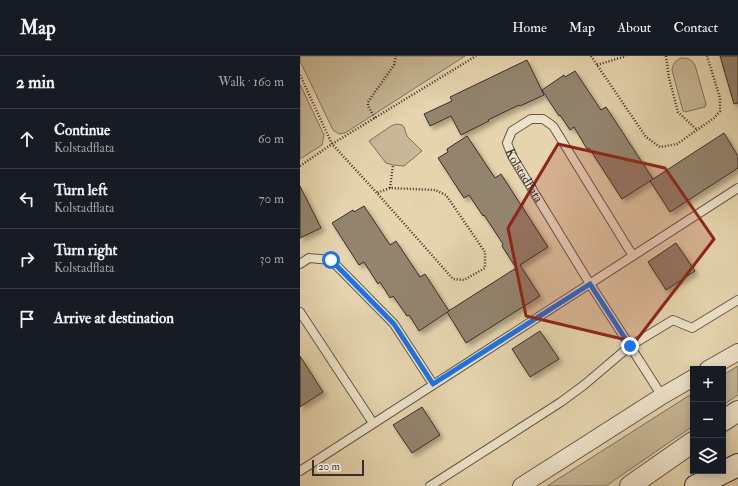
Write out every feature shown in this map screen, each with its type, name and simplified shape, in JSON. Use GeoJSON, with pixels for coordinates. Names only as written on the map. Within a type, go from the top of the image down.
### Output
{"type":"FeatureCollection","features":[{"type":"Feature","properties":{"kind":"main road"},"geometry":{"type":"LineString","coordinates":[[696,486],[738,465]]}},
{"type":"Feature","properties":{"kind":"street"},"geometry":{"type":"LineString","coordinates":[[713,366],[738,352]]}},
{"type":"Feature","properties":{"kind":"street"},"geometry":{"type":"LineString","coordinates":[[521,486],[690,380]]}},
{"type":"Feature","properties":{"kind":"street"},"geometry":{"type":"LineString","coordinates":[[726,420],[738,411]]}},
{"type":"Feature","properties":{"kind":"street"},"geometry":{"type":"LineString","coordinates":[[630,486],[690,444]]}},
{"type":"Feature","properties":{"kind":"lane","name":"Kolstadflata"},"geometry":{"type":"LineString","coordinates":[[633,256],[553,126],[543,119],[531,119],[512,131],[508,144],[512,156],[590,284],[662,396]]}},
{"type":"Feature","properties":{"kind":"lane"},"geometry":{"type":"LineString","coordinates":[[300,471],[738,188]]}},
{"type":"Feature","properties":{"kind":"lane"},"geometry":{"type":"LineString","coordinates":[[300,264],[309,258],[331,260],[394,324],[433,384]]}},
{"type":"Feature","properties":{"kind":"lane"},"geometry":{"type":"LineString","coordinates":[[430,486],[561,402],[584,385],[630,346],[673,320],[692,328],[738,300]]}},
{"type":"Feature","properties":{"kind":"lane"},"geometry":{"type":"LineString","coordinates":[[300,312],[373,423]]}},
{"type":"Feature","properties":{"kind":"path"},"geometry":{"type":"LineString","coordinates":[[375,118],[368,106],[368,102],[394,65],[396,56]]}},
{"type":"Feature","properties":{"kind":"path"},"geometry":{"type":"LineString","coordinates":[[300,166],[332,144],[476,56]]}},
{"type":"Feature","properties":{"kind":"path"},"geometry":{"type":"LineString","coordinates":[[590,56],[646,138],[660,147],[677,144],[714,118],[720,111],[720,98],[707,56]]}},
{"type":"Feature","properties":{"kind":"path"},"geometry":{"type":"LineString","coordinates":[[597,65],[626,56]]}},
{"type":"Feature","properties":{"kind":"path"},"geometry":{"type":"LineString","coordinates":[[666,56],[668,78],[678,112],[697,130]]}},
{"type":"Feature","properties":{"kind":"path"},"geometry":{"type":"LineString","coordinates":[[300,75],[332,144],[453,279],[464,280],[485,268],[484,252],[446,195],[435,190],[390,188],[377,193]]}},
{"type":"Feature","properties":{"kind":"path"},"geometry":{"type":"LineString","coordinates":[[390,188],[393,165]]}},
{"type":"Feature","properties":{"kind":"highlighted area"},"geometry":{"type":"Polygon","coordinates":[[[558,144],[665,168],[714,239],[635,342],[526,316],[508,228],[558,144]]]}},
{"type":"Feature","properties":{"kind":"shaded area"},"geometry":{"type":"Polygon","coordinates":[[[300,56],[465,56],[345,133],[339,134],[333,130],[300,61],[300,56]]]}},
{"type":"Feature","properties":{"kind":"shaded area"},"geometry":{"type":"Polygon","coordinates":[[[681,58],[689,59],[695,65],[706,104],[705,107],[685,112],[683,111],[672,70],[677,60],[681,58]]]}},
{"type":"Feature","properties":{"kind":"shaded area"},"geometry":{"type":"Polygon","coordinates":[[[300,84],[324,135],[322,145],[300,159],[300,84]]]}},
{"type":"Feature","properties":{"kind":"shaded area"},"geometry":{"type":"Polygon","coordinates":[[[396,124],[404,127],[407,136],[422,151],[404,166],[386,163],[369,141],[396,124]]]}},
{"type":"Feature","properties":{"kind":"shaded area"},"geometry":{"type":"Polygon","coordinates":[[[738,366],[738,395],[726,403],[726,402],[726,373],[738,366]]]}},
{"type":"Feature","properties":{"kind":"shaded area"},"geometry":{"type":"Polygon","coordinates":[[[690,395],[690,428],[606,486],[547,486],[690,395]]]}},
{"type":"Feature","properties":{"kind":"building"},"geometry":{"type":"Polygon","coordinates":[[[720,56],[738,56],[738,103],[734,104],[720,56]]]}},
{"type":"Feature","properties":{"kind":"building"},"geometry":{"type":"Polygon","coordinates":[[[527,60],[544,95],[520,106],[519,105],[461,135],[451,116],[430,126],[424,114],[452,101],[450,97],[527,60]]]}},
{"type":"Feature","properties":{"kind":"building"},"geometry":{"type":"Polygon","coordinates":[[[575,71],[601,110],[606,107],[653,179],[622,199],[589,148],[587,149],[574,127],[570,130],[542,90],[564,75],[565,77],[575,71]]]}},
{"type":"Feature","properties":{"kind":"building"},"geometry":{"type":"Polygon","coordinates":[[[724,133],[738,156],[738,168],[670,212],[650,181],[724,133]]]}},
{"type":"Feature","properties":{"kind":"building"},"geometry":{"type":"Polygon","coordinates":[[[467,136],[495,178],[501,174],[548,247],[520,265],[540,296],[466,343],[447,312],[516,268],[502,246],[503,244],[484,215],[483,216],[469,195],[464,198],[438,158],[448,152],[447,149],[467,136]]]}},
{"type":"Feature","properties":{"kind":"building"},"geometry":{"type":"Polygon","coordinates":[[[300,186],[321,228],[300,238],[300,186]]]}},
{"type":"Feature","properties":{"kind":"building"},"geometry":{"type":"Polygon","coordinates":[[[364,206],[390,245],[396,241],[420,277],[425,274],[449,311],[419,331],[409,315],[407,316],[393,296],[390,298],[380,282],[378,284],[364,262],[359,265],[332,223],[353,210],[354,212],[364,206]]]}},
{"type":"Feature","properties":{"kind":"building"},"geometry":{"type":"Polygon","coordinates":[[[676,243],[695,271],[666,290],[648,262],[676,243]]]}},
{"type":"Feature","properties":{"kind":"building"},"geometry":{"type":"Polygon","coordinates":[[[540,331],[559,359],[530,377],[512,349],[540,331]]]}},
{"type":"Feature","properties":{"kind":"building"},"geometry":{"type":"Polygon","coordinates":[[[300,356],[323,392],[300,407],[300,356]]]}},
{"type":"Feature","properties":{"kind":"building"},"geometry":{"type":"Polygon","coordinates":[[[422,407],[440,435],[412,453],[393,425],[422,407]]]}},
{"type":"Feature","properties":{"kind":"route"},"geometry":{"type":"LineString","coordinates":[[331,260],[394,324],[433,384],[590,284],[630,346]]}}]}
